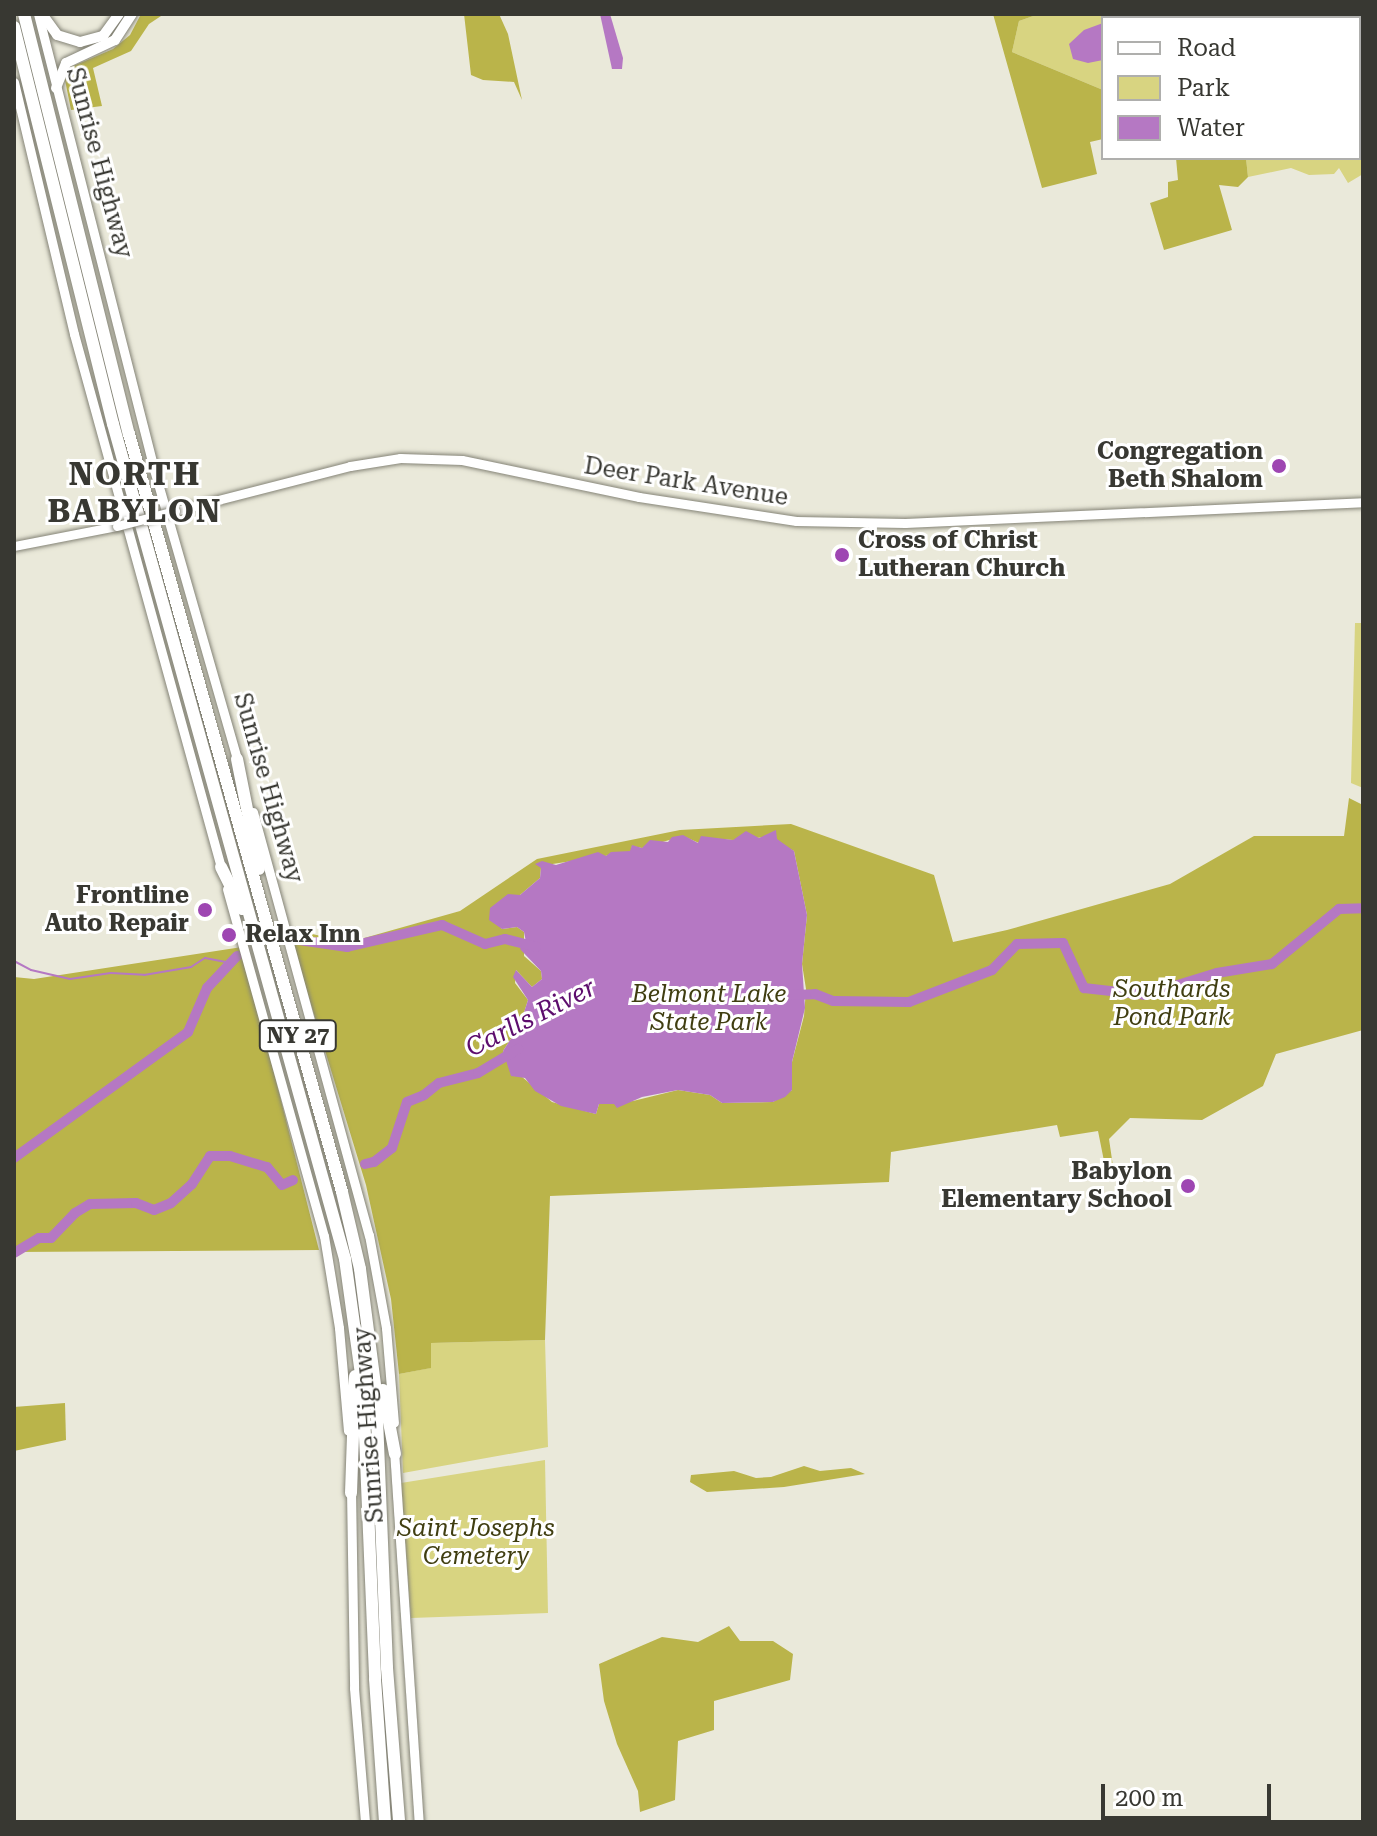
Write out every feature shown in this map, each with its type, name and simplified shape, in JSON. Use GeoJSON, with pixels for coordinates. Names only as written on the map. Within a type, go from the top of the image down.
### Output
{"type":"FeatureCollection","features":[{"type":"Feature","properties":{"kind":"highway","name":"Sunrise Highway"},"geometry":{"type":"LineString","coordinates":[[24,14],[121,404],[350,1225],[370,1332],[377,1408],[390,1717],[399,1822]]}},
{"type":"Feature","properties":{"kind":"highway","name":"Sunrise Highway"},"geometry":{"type":"LineString","coordinates":[[14,27],[108,405],[338,1229],[357,1327],[364,1404],[385,1822]]}},
{"type":"Feature","properties":{"kind":"highway"},"geometry":{"type":"LineString","coordinates":[[237,759],[268,928]]}},
{"type":"Feature","properties":{"kind":"highway"},"geometry":{"type":"LineString","coordinates":[[221,867],[239,902],[273,995]]}},
{"type":"Feature","properties":{"kind":"highway"},"geometry":{"type":"LineString","coordinates":[[351,1493],[357,1327]]}},
{"type":"Feature","properties":{"kind":"highway"},"geometry":{"type":"LineString","coordinates":[[370,1332],[395,1454]]}},
{"type":"Feature","properties":{"kind":"main road"},"geometry":{"type":"LineString","coordinates":[[40,14],[61,38],[84,42],[107,33],[119,14]]}},
{"type":"Feature","properties":{"kind":"main road","name":"Sunrise Highway"},"geometry":{"type":"LineString","coordinates":[[40,14],[149,451],[369,1235],[386,1328],[419,1822]]}},
{"type":"Feature","properties":{"kind":"main road"},"geometry":{"type":"LineString","coordinates":[[56,88],[66,63],[111,43],[125,30],[132,14]]}},
{"type":"Feature","properties":{"kind":"main road"},"geometry":{"type":"LineString","coordinates":[[14,82],[79,352],[221,867]]}},
{"type":"Feature","properties":{"kind":"main road","name":"Deer Park Avenue"},"geometry":{"type":"LineString","coordinates":[[14,546],[117,526],[350,466],[400,458],[462,460],[687,504],[796,521],[894,523],[1363,502]]}},
{"type":"Feature","properties":{"kind":"main road","name":"Sunrise Highway"},"geometry":{"type":"LineString","coordinates":[[221,867],[330,1264],[343,1357],[351,1493],[354,1688],[365,1822]]}},
{"type":"Feature","properties":{"kind":"green space"},"geometry":{"type":"Polygon","coordinates":[[[141,14],[164,14],[149,24],[131,51],[93,68],[102,106],[71,110],[65,80],[71,67],[113,49],[130,35],[141,14]]]}},
{"type":"Feature","properties":{"kind":"green space"},"geometry":{"type":"Polygon","coordinates":[[[464,14],[499,14],[508,34],[522,100],[514,82],[483,80],[471,75],[464,14]]]}},
{"type":"Feature","properties":{"kind":"green space"},"geometry":{"type":"Polygon","coordinates":[[[993,14],[1039,14],[1019,21],[1012,52],[1101,89],[1101,139],[1090,142],[1097,174],[1042,188],[993,14]]]}},
{"type":"Feature","properties":{"kind":"green space"},"geometry":{"type":"Polygon","coordinates":[[[1039,14],[1292,16],[1101,16],[1101,89],[1012,52],[1019,21],[1039,14]]]}},
{"type":"Feature","properties":{"kind":"green space"},"geometry":{"type":"Polygon","coordinates":[[[1361,131],[1363,134],[1363,174],[1348,183],[1339,168],[1334,174],[1309,175],[1291,168],[1248,177],[1246,160],[1361,160],[1361,131]]]}},
{"type":"Feature","properties":{"kind":"green space"},"geometry":{"type":"Polygon","coordinates":[[[1176,160],[1246,160],[1248,177],[1238,187],[1219,185],[1232,230],[1164,250],[1150,203],[1168,197],[1168,182],[1178,180],[1176,160]]]}},
{"type":"Feature","properties":{"kind":"green space"},"geometry":{"type":"Polygon","coordinates":[[[1355,623],[1363,623],[1363,788],[1351,783],[1355,623]]]}},
{"type":"Feature","properties":{"kind":"green space","name":"Southards Pond Park"},"geometry":{"type":"Polygon","coordinates":[[[1349,798],[1363,805],[1363,1030],[1276,1054],[1263,1086],[1202,1120],[1130,1118],[1109,1139],[1114,1173],[1107,1176],[1098,1131],[1060,1137],[1057,1125],[891,1152],[889,1182],[550,1196],[545,1340],[431,1343],[431,1368],[399,1374],[391,1299],[366,1185],[288,929],[350,942],[460,911],[537,859],[680,830],[791,824],[934,875],[953,942],[1170,884],[1254,836],[1344,836],[1349,798]],[[683,836],[642,848],[632,846],[631,852],[546,865],[541,868],[540,878],[520,895],[507,899],[491,915],[502,929],[517,927],[524,932],[524,956],[541,971],[542,979],[532,987],[516,970],[515,983],[528,1000],[520,1025],[503,1051],[509,1066],[552,1102],[596,1114],[599,1104],[633,1101],[678,1090],[710,1095],[722,1103],[773,1102],[792,1090],[792,1062],[804,1016],[806,989],[802,964],[807,915],[794,851],[767,837],[733,840],[707,838],[699,843],[683,836]]]}},
{"type":"Feature","properties":{"kind":"green space"},"geometry":{"type":"Polygon","coordinates":[[[242,947],[319,1250],[14,1252],[14,977],[34,979],[242,947]]]}},
{"type":"Feature","properties":{"kind":"green space","name":"Saint Josephs Cemetery"},"geometry":{"type":"Polygon","coordinates":[[[545,1340],[548,1447],[403,1473],[399,1374],[430,1368],[431,1343],[545,1340]]]}},
{"type":"Feature","properties":{"kind":"green space"},"geometry":{"type":"Polygon","coordinates":[[[65,1403],[66,1440],[14,1451],[14,1407],[65,1403]]]}},
{"type":"Feature","properties":{"kind":"green space","name":"Saint Josephs Cemetery"},"geometry":{"type":"Polygon","coordinates":[[[545,1460],[548,1613],[411,1618],[401,1483],[545,1460]]]}},
{"type":"Feature","properties":{"kind":"green space"},"geometry":{"type":"Polygon","coordinates":[[[804,1466],[820,1471],[851,1468],[865,1474],[784,1487],[707,1492],[690,1482],[691,1475],[734,1471],[756,1478],[771,1477],[804,1466]]]}},
{"type":"Feature","properties":{"kind":"green space"},"geometry":{"type":"Polygon","coordinates":[[[729,1626],[740,1641],[773,1641],[793,1654],[790,1680],[714,1701],[714,1730],[678,1741],[675,1800],[640,1812],[638,1791],[617,1744],[604,1701],[599,1664],[662,1637],[698,1642],[729,1626]]]}},
{"type":"Feature","properties":{"kind":"water"},"geometry":{"type":"Polygon","coordinates":[[[600,14],[610,14],[623,58],[622,69],[612,69],[600,14]]]}},
{"type":"Feature","properties":{"kind":"water"},"geometry":{"type":"Polygon","coordinates":[[[1101,24],[1101,60],[1088,63],[1073,59],[1069,44],[1084,30],[1101,24]]]}},
{"type":"Feature","properties":{"kind":"water"},"geometry":{"type":"Polygon","coordinates":[[[776,830],[777,839],[794,851],[807,915],[802,964],[805,1008],[792,1062],[792,1090],[785,1097],[773,1102],[722,1103],[710,1095],[678,1090],[642,1097],[617,1108],[614,1104],[599,1104],[596,1114],[561,1106],[535,1091],[525,1078],[511,1076],[503,1051],[520,1025],[528,1000],[513,977],[516,970],[532,987],[542,979],[541,971],[520,949],[526,942],[524,932],[517,927],[502,929],[489,920],[490,908],[508,894],[520,895],[540,878],[541,868],[535,864],[542,861],[556,865],[598,852],[606,856],[611,852],[630,851],[632,845],[642,848],[650,840],[668,842],[672,837],[683,835],[698,843],[701,836],[733,840],[746,831],[759,838],[776,830]]]}},
{"type":"Feature","properties":{"kind":"waterway","name":"Carlls River"},"geometry":{"type":"LineString","coordinates":[[792,995],[815,994],[833,1001],[909,1002],[992,970],[1017,944],[1063,943],[1084,988],[1145,995],[1217,973],[1272,964],[1339,909],[1363,908]]}},
{"type":"Feature","properties":{"kind":"waterway"},"geometry":{"type":"LineString","coordinates":[[299,940],[347,947],[442,925],[485,944],[505,939],[536,947]]}},
{"type":"Feature","properties":{"kind":"waterway","name":"Carlls River"},"geometry":{"type":"LineString","coordinates":[[14,1158],[188,1032],[207,988],[237,956]]}},
{"type":"Feature","properties":{"kind":"waterway"},"geometry":{"type":"LineString","coordinates":[[14,961],[31,970],[70,979],[111,973],[144,975],[191,967],[205,958],[230,963]]}},
{"type":"Feature","properties":{"kind":"waterway","name":"Carlls River"},"geometry":{"type":"LineString","coordinates":[[365,1164],[374,1162],[392,1148],[407,1102],[424,1095],[439,1083],[478,1073],[518,1049]]}},
{"type":"Feature","properties":{"kind":"waterway","name":"Carlls River"},"geometry":{"type":"LineString","coordinates":[[14,1253],[39,1238],[51,1238],[75,1213],[90,1204],[136,1203],[154,1210],[171,1203],[192,1184],[210,1156],[230,1156],[267,1167],[282,1185],[293,1180]]}},
{"type":"Feature","properties":{"kind":"place","name":"Congregation Beth Shalom"},"geometry":{"type":"Point","coordinates":[1279,466]}},
{"type":"Feature","properties":{"kind":"place","name":"Cross of Christ Lutheran Church"},"geometry":{"type":"Point","coordinates":[842,555]}},
{"type":"Feature","properties":{"kind":"place","name":"Frontline Auto Repair"},"geometry":{"type":"Point","coordinates":[205,910]}},
{"type":"Feature","properties":{"kind":"place","name":"Relax Inn"},"geometry":{"type":"Point","coordinates":[229,935]}},
{"type":"Feature","properties":{"kind":"place","name":"Babylon Elementary School"},"geometry":{"type":"Point","coordinates":[1188,1186]}},
{"type":"Feature","properties":{"kind":"district","name":"NORTH BABYLON"},"geometry":{"type":"Point","coordinates":[135,494]}},
{"type":"Feature","properties":{"kind":"park label","name":"Belmont Lake State Park"},"geometry":{"type":"Point","coordinates":[709,1009]}}]}
